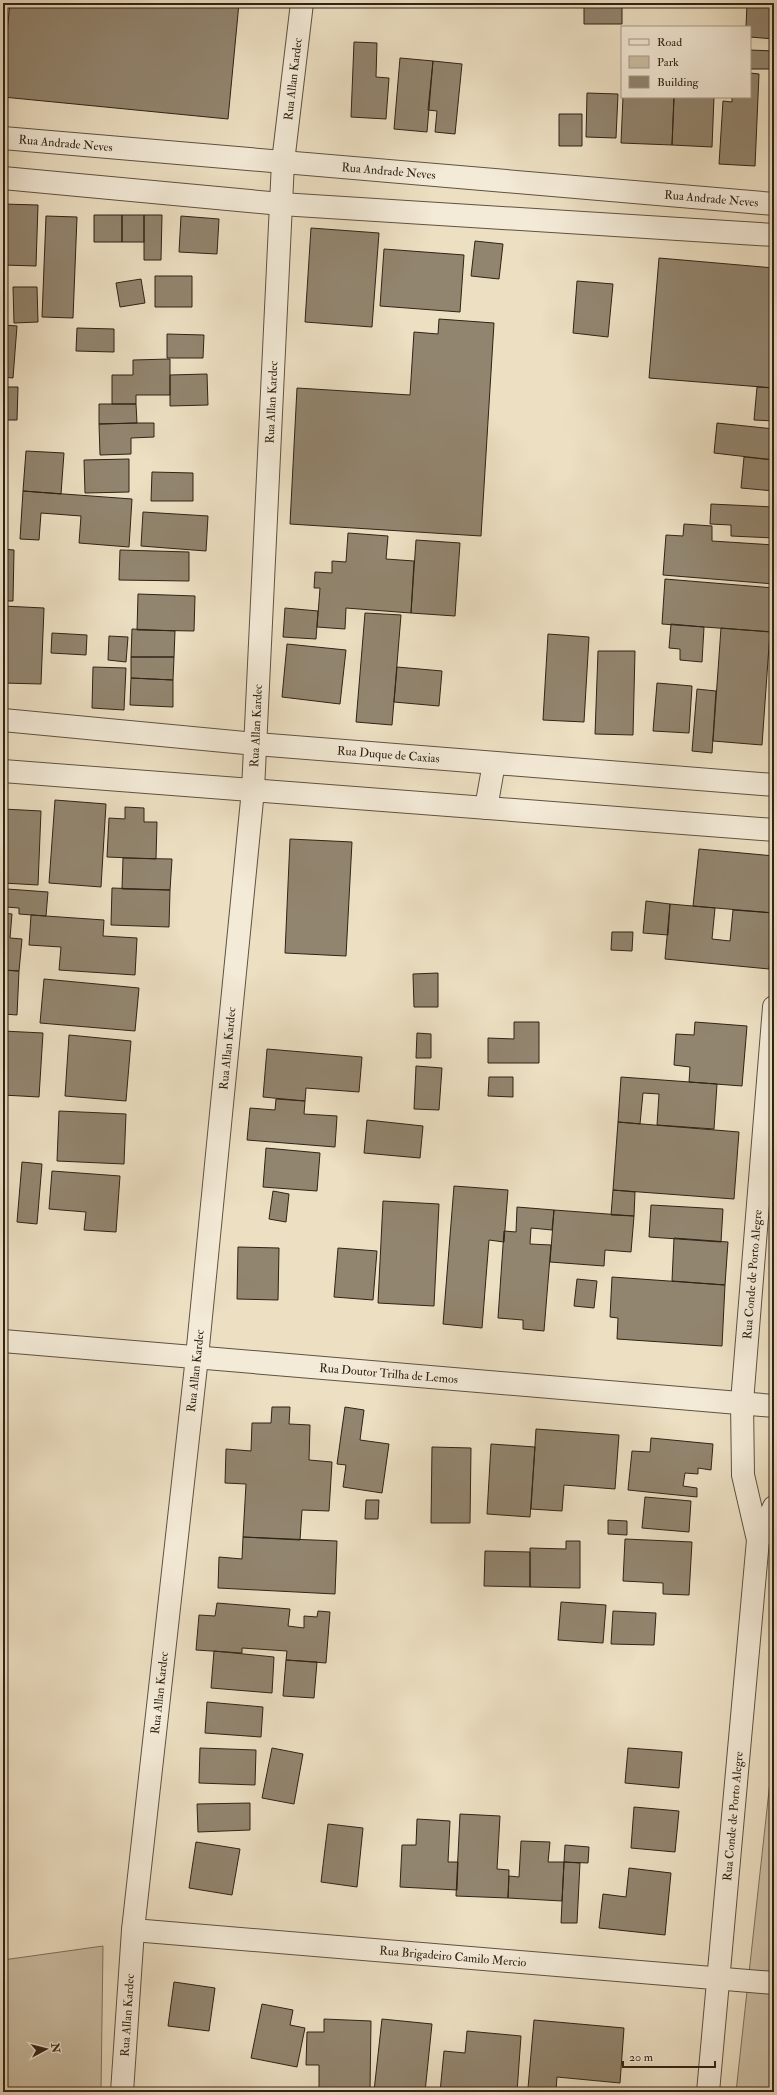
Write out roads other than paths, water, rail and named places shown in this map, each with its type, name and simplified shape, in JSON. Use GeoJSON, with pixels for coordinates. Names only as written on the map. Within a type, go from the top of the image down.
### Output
{"type":"FeatureCollection","features":[{"type":"Feature","properties":{"kind":"street","name":"Rua Allan Kardec"},"geometry":{"type":"LineString","coordinates":[[122,2092],[133,1930],[198,1357],[253,790],[280,204],[283,162],[302,3]]}},
{"type":"Feature","properties":{"kind":"street","name":"Rua Andrade Neves"},"geometry":{"type":"LineString","coordinates":[[3,138],[774,204]]}},
{"type":"Feature","properties":{"kind":"street"},"geometry":{"type":"LineString","coordinates":[[3,178],[280,204],[774,235]]}},
{"type":"Feature","properties":{"kind":"street"},"geometry":{"type":"LineString","coordinates":[[550,220],[552,185]]}},
{"type":"Feature","properties":{"kind":"street","name":"Rua Duque de Caxias"},"geometry":{"type":"LineString","coordinates":[[3,720],[256,744],[774,785]]}},
{"type":"Feature","properties":{"kind":"street"},"geometry":{"type":"LineString","coordinates":[[486,808],[494,763]]}},
{"type":"Feature","properties":{"kind":"street"},"geometry":{"type":"LineString","coordinates":[[3,771],[774,830]]}},
{"type":"Feature","properties":{"kind":"street","name":"Rua Conde de Porto Alegre"},"geometry":{"type":"LineString","coordinates":[[708,2092],[758,1540],[743,1475],[742,1402],[771,1088],[774,1007]]}},
{"type":"Feature","properties":{"kind":"street","name":"Rua Doutor Trilha de Lemos"},"geometry":{"type":"LineString","coordinates":[[3,1341],[742,1402],[774,1406]]}},
{"type":"Feature","properties":{"kind":"street","name":"Rua Conde de Porto Alegre"},"geometry":{"type":"LineString","coordinates":[[758,1540],[774,1507]]}},
{"type":"Feature","properties":{"kind":"street","name":"Rua Brigadeiro Camilo Mercio"},"geometry":{"type":"LineString","coordinates":[[133,1930],[774,1983]]}}]}
